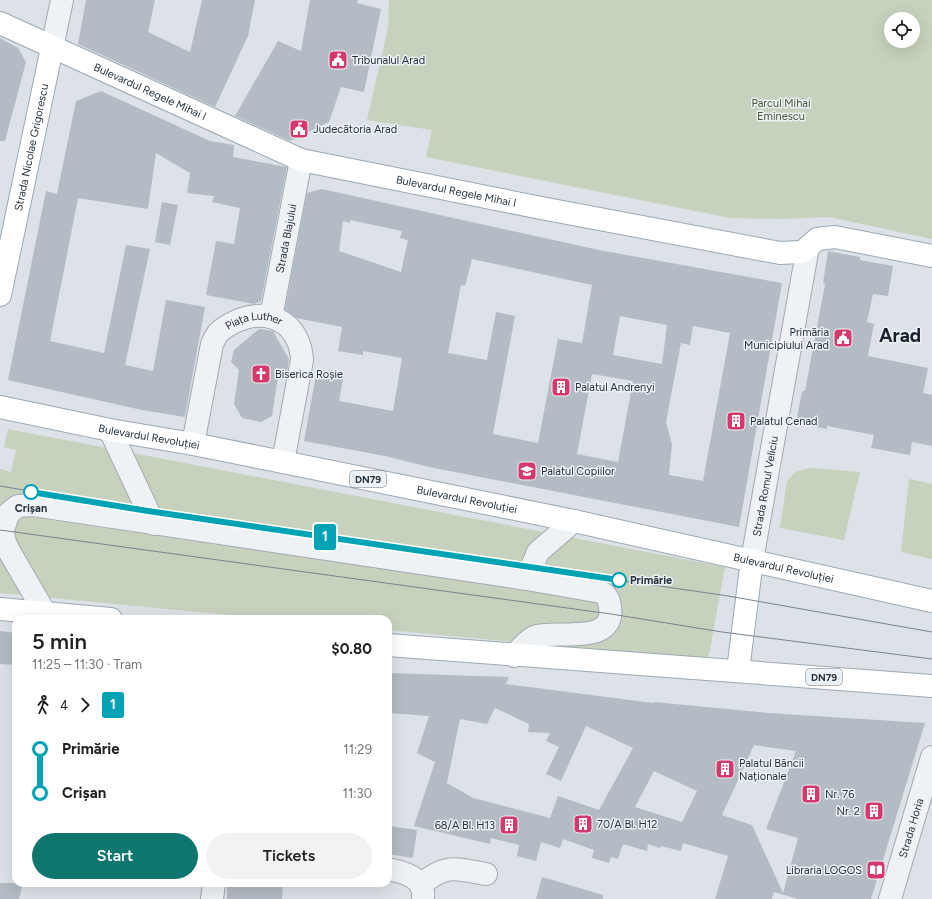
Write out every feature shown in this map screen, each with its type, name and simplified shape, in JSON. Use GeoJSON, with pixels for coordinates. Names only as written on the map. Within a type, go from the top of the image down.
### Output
{"type":"FeatureCollection","features":[{"type":"Feature","properties":{"kind":"main road","name":"Bulevardul Regele Mihai I"},"geometry":{"type":"LineString","coordinates":[[0,24],[301,160],[541,208],[780,253],[799,252],[808,247],[817,239],[835,237],[932,256]]}},
{"type":"Feature","properties":{"kind":"main road","name":"Strada Nicolae Grigorescu"},"geometry":{"type":"LineString","coordinates":[[1,284],[52,48]]}},
{"type":"Feature","properties":{"kind":"main road","name":"Bulevardul Revoluției"},"geometry":{"type":"LineString","coordinates":[[0,407],[110,430],[193,444],[574,521],[932,600]]}},
{"type":"Feature","properties":{"kind":"main road"},"geometry":{"type":"LineString","coordinates":[[738,670],[752,560]]}},
{"type":"Feature","properties":{"kind":"main road"},"geometry":{"type":"LineString","coordinates":[[0,608],[67,615]]}},
{"type":"Feature","properties":{"kind":"main road","name":"DN79"},"geometry":{"type":"LineString","coordinates":[[392,645],[514,656],[738,670],[932,686]]}},
{"type":"Feature","properties":{"kind":"street","name":"Strada Nicolae Grigorescu"},"geometry":{"type":"LineString","coordinates":[[52,48],[62,0]]}},
{"type":"Feature","properties":{"kind":"street","name":"Strada Blajului"},"geometry":{"type":"LineString","coordinates":[[271,317],[301,160]]}},
{"type":"Feature","properties":{"kind":"street","name":"Strada Romul Veliciu"},"geometry":{"type":"LineString","coordinates":[[752,560],[808,247]]}},
{"type":"Feature","properties":{"kind":"street","name":"Piața Luther"},"geometry":{"type":"LineString","coordinates":[[193,444],[212,344],[219,333],[228,326],[247,317],[271,317],[286,324],[292,332],[298,341],[302,360],[283,462]]}},
{"type":"Feature","properties":{"kind":"street"},"geometry":{"type":"LineString","coordinates":[[110,430],[154,524]]}},
{"type":"Feature","properties":{"kind":"street"},"geometry":{"type":"LineString","coordinates":[[45,613],[4,540],[3,529],[6,518],[13,509],[18,506],[33,505],[527,579],[602,592],[606,595],[609,600],[611,614],[606,625],[589,633],[534,637],[514,656]]}},
{"type":"Feature","properties":{"kind":"street"},"geometry":{"type":"LineString","coordinates":[[527,579],[538,552],[574,521]]}},
{"type":"Feature","properties":{"kind":"street","name":"Strada Horia"},"geometry":{"type":"LineString","coordinates":[[890,899],[932,756]]}},
{"type":"Feature","properties":{"kind":"street"},"geometry":{"type":"LineString","coordinates":[[422,892],[432,875],[441,870],[451,868],[486,874]]}},
{"type":"Feature","properties":{"kind":"street"},"geometry":{"type":"LineString","coordinates":[[392,869],[413,876],[422,892]]}},
{"type":"Feature","properties":{"kind":"street"},"geometry":{"type":"LineString","coordinates":[[212,899],[214,887]]}},
{"type":"Feature","properties":{"kind":"green space","name":"Parcul Mihai Eminescu"},"geometry":{"type":"Polygon","coordinates":[[[389,0],[932,0],[932,239],[829,217],[782,219],[730,218],[426,157],[432,130],[367,120],[388,28],[389,0]]]}},
{"type":"Feature","properties":{"kind":"green space"},"geometry":{"type":"Polygon","coordinates":[[[8,429],[725,567],[708,660],[392,630],[392,615],[230,615],[0,593],[0,469],[11,472],[16,450],[4,447],[8,429]]]}},
{"type":"Feature","properties":{"kind":"green space"},"geometry":{"type":"Polygon","coordinates":[[[810,468],[860,472],[844,540],[780,528],[787,481],[795,472],[810,468]]]}},
{"type":"Feature","properties":{"kind":"green space"},"geometry":{"type":"Polygon","coordinates":[[[909,479],[932,484],[932,559],[901,552],[909,479]]]}},
{"type":"Feature","properties":{"kind":"building"},"geometry":{"type":"Polygon","coordinates":[[[86,0],[155,0],[148,32],[190,52],[202,0],[255,0],[248,36],[215,107],[78,44],[86,0]]]}},
{"type":"Feature","properties":{"kind":"building"},"geometry":{"type":"Polygon","coordinates":[[[310,0],[358,0],[357,3],[381,9],[364,92],[341,87],[329,122],[290,141],[235,116],[278,41],[301,51],[310,0]]]}},
{"type":"Feature","properties":{"kind":"building"},"geometry":{"type":"Polygon","coordinates":[[[0,38],[18,48],[26,62],[5,141],[0,141],[0,38]]]}},
{"type":"Feature","properties":{"kind":"building"},"geometry":{"type":"Polygon","coordinates":[[[101,91],[210,141],[234,145],[233,157],[287,167],[261,301],[254,304],[206,295],[216,241],[234,244],[240,208],[212,202],[214,196],[187,193],[190,173],[156,153],[148,209],[78,198],[50,341],[104,353],[126,245],[150,249],[125,365],[153,371],[166,300],[205,307],[185,417],[142,410],[8,380],[46,191],[57,194],[76,101],[101,91]]]}},
{"type":"Feature","properties":{"kind":"building"},"geometry":{"type":"Polygon","coordinates":[[[322,189],[599,250],[782,283],[739,527],[429,467],[385,456],[304,441],[317,369],[344,374],[339,401],[393,411],[402,358],[363,351],[363,355],[338,351],[342,327],[296,318],[285,309],[307,193],[322,189]],[[350,220],[350,223],[343,221],[339,251],[401,272],[408,240],[400,238],[402,231],[350,220]],[[472,259],[465,286],[461,285],[448,353],[487,360],[496,312],[515,316],[493,434],[538,443],[558,339],[582,343],[592,285],[472,259]],[[620,316],[613,355],[662,364],[667,325],[620,316]],[[693,326],[690,345],[681,343],[666,422],[672,444],[669,475],[703,481],[730,333],[693,326]],[[592,374],[577,454],[618,462],[633,381],[592,374]]]}},
{"type":"Feature","properties":{"kind":"building"},"geometry":{"type":"Polygon","coordinates":[[[162,202],[178,205],[170,245],[155,242],[162,202]]]}},
{"type":"Feature","properties":{"kind":"building","name":"Primăria Municipiului Arad"},"geometry":{"type":"Polygon","coordinates":[[[828,251],[860,257],[860,260],[893,266],[888,296],[873,294],[867,322],[874,324],[868,356],[928,368],[923,393],[932,395],[932,446],[912,442],[910,455],[871,448],[874,435],[827,426],[827,429],[796,423],[802,391],[805,391],[825,284],[823,283],[828,251]]]}},
{"type":"Feature","properties":{"kind":"building","name":"Biserica Roșie"},"geometry":{"type":"Polygon","coordinates":[[[259,329],[273,331],[289,359],[287,372],[278,377],[272,416],[261,422],[242,418],[234,404],[239,370],[231,362],[234,350],[259,329]]]}},
{"type":"Feature","properties":{"kind":"building"},"geometry":{"type":"Polygon","coordinates":[[[0,631],[12,632],[12,665],[0,664],[0,631]]]}},
{"type":"Feature","properties":{"kind":"building"},"geometry":{"type":"Polygon","coordinates":[[[392,673],[509,677],[506,684],[653,703],[768,713],[925,723],[871,899],[798,899],[774,892],[772,899],[715,899],[728,856],[683,843],[681,851],[661,846],[660,848],[648,844],[647,851],[623,844],[618,859],[611,857],[609,863],[592,858],[594,850],[563,839],[560,848],[541,842],[536,861],[517,856],[519,845],[491,838],[490,844],[414,826],[435,762],[417,753],[429,716],[392,713],[392,673]],[[495,708],[487,724],[460,719],[447,783],[473,798],[550,818],[558,796],[599,810],[633,748],[586,726],[561,781],[546,774],[559,747],[546,741],[550,733],[528,732],[529,724],[495,708]],[[754,745],[722,815],[752,825],[783,893],[798,838],[766,829],[796,751],[754,745]],[[654,771],[635,807],[682,822],[697,791],[654,771]]]}},
{"type":"Feature","properties":{"kind":"building"},"geometry":{"type":"Polygon","coordinates":[[[392,827],[417,830],[413,858],[392,855],[392,827]]]}},
{"type":"Feature","properties":{"kind":"building"},"geometry":{"type":"Polygon","coordinates":[[[542,877],[603,895],[603,899],[536,899],[542,877]]]}},
{"type":"Feature","properties":{"kind":"building"},"geometry":{"type":"Polygon","coordinates":[[[0,883],[12,883],[12,887],[22,887],[19,899],[0,899],[0,883]]]}},
{"type":"Feature","properties":{"kind":"building"},"geometry":{"type":"Polygon","coordinates":[[[227,887],[283,887],[282,899],[227,899],[227,887]]]}},
{"type":"Feature","properties":{"kind":"tram line"},"geometry":{"type":"LineString","coordinates":[[0,486],[148,511],[728,596],[932,632]]}},
{"type":"Feature","properties":{"kind":"tram line","name":"1"},"geometry":{"type":"LineString","coordinates":[[31,492],[148,511],[619,580]]}},
{"type":"Feature","properties":{"kind":"tram line"},"geometry":{"type":"LineString","coordinates":[[0,530],[611,614],[722,632],[932,659]]}},
{"type":"Feature","properties":{"kind":"place","name":"Tribunalul Arad"},"geometry":{"type":"Point","coordinates":[338,60]}},
{"type":"Feature","properties":{"kind":"place","name":"Judecătoria Arad"},"geometry":{"type":"Point","coordinates":[299,129]}},
{"type":"Feature","properties":{"kind":"place","name":"Primăria Municipiului Arad"},"geometry":{"type":"Point","coordinates":[843,338]}},
{"type":"Feature","properties":{"kind":"place","name":"Biserica Roșie"},"geometry":{"type":"Point","coordinates":[261,374]}},
{"type":"Feature","properties":{"kind":"place","name":"Palatul Andrenyi"},"geometry":{"type":"Point","coordinates":[561,387]}},
{"type":"Feature","properties":{"kind":"place","name":"Palatul Cenad"},"geometry":{"type":"Point","coordinates":[736,421]}},
{"type":"Feature","properties":{"kind":"place","name":"Palatul Copiilor"},"geometry":{"type":"Point","coordinates":[527,471]}},
{"type":"Feature","properties":{"kind":"place","name":"Crișan"},"geometry":{"type":"Point","coordinates":[31,492]}},
{"type":"Feature","properties":{"kind":"place","name":"Primărie"},"geometry":{"type":"Point","coordinates":[619,580]}},
{"type":"Feature","properties":{"kind":"place","name":"Palatul Băncii Naționale"},"geometry":{"type":"Point","coordinates":[725,769]}},
{"type":"Feature","properties":{"kind":"place","name":"Nr. 76"},"geometry":{"type":"Point","coordinates":[811,794]}},
{"type":"Feature","properties":{"kind":"place","name":"Nr. 2"},"geometry":{"type":"Point","coordinates":[874,811]}},
{"type":"Feature","properties":{"kind":"place","name":"70/A Bl. H12"},"geometry":{"type":"Point","coordinates":[583,824]}},
{"type":"Feature","properties":{"kind":"place","name":"68/A Bl. H13"},"geometry":{"type":"Point","coordinates":[509,825]}},
{"type":"Feature","properties":{"kind":"place","name":"Libraria LOGOS"},"geometry":{"type":"Point","coordinates":[876,870]}},
{"type":"Feature","properties":{"kind":"district","name":"Arad"},"geometry":{"type":"Point","coordinates":[900,335]}}]}
